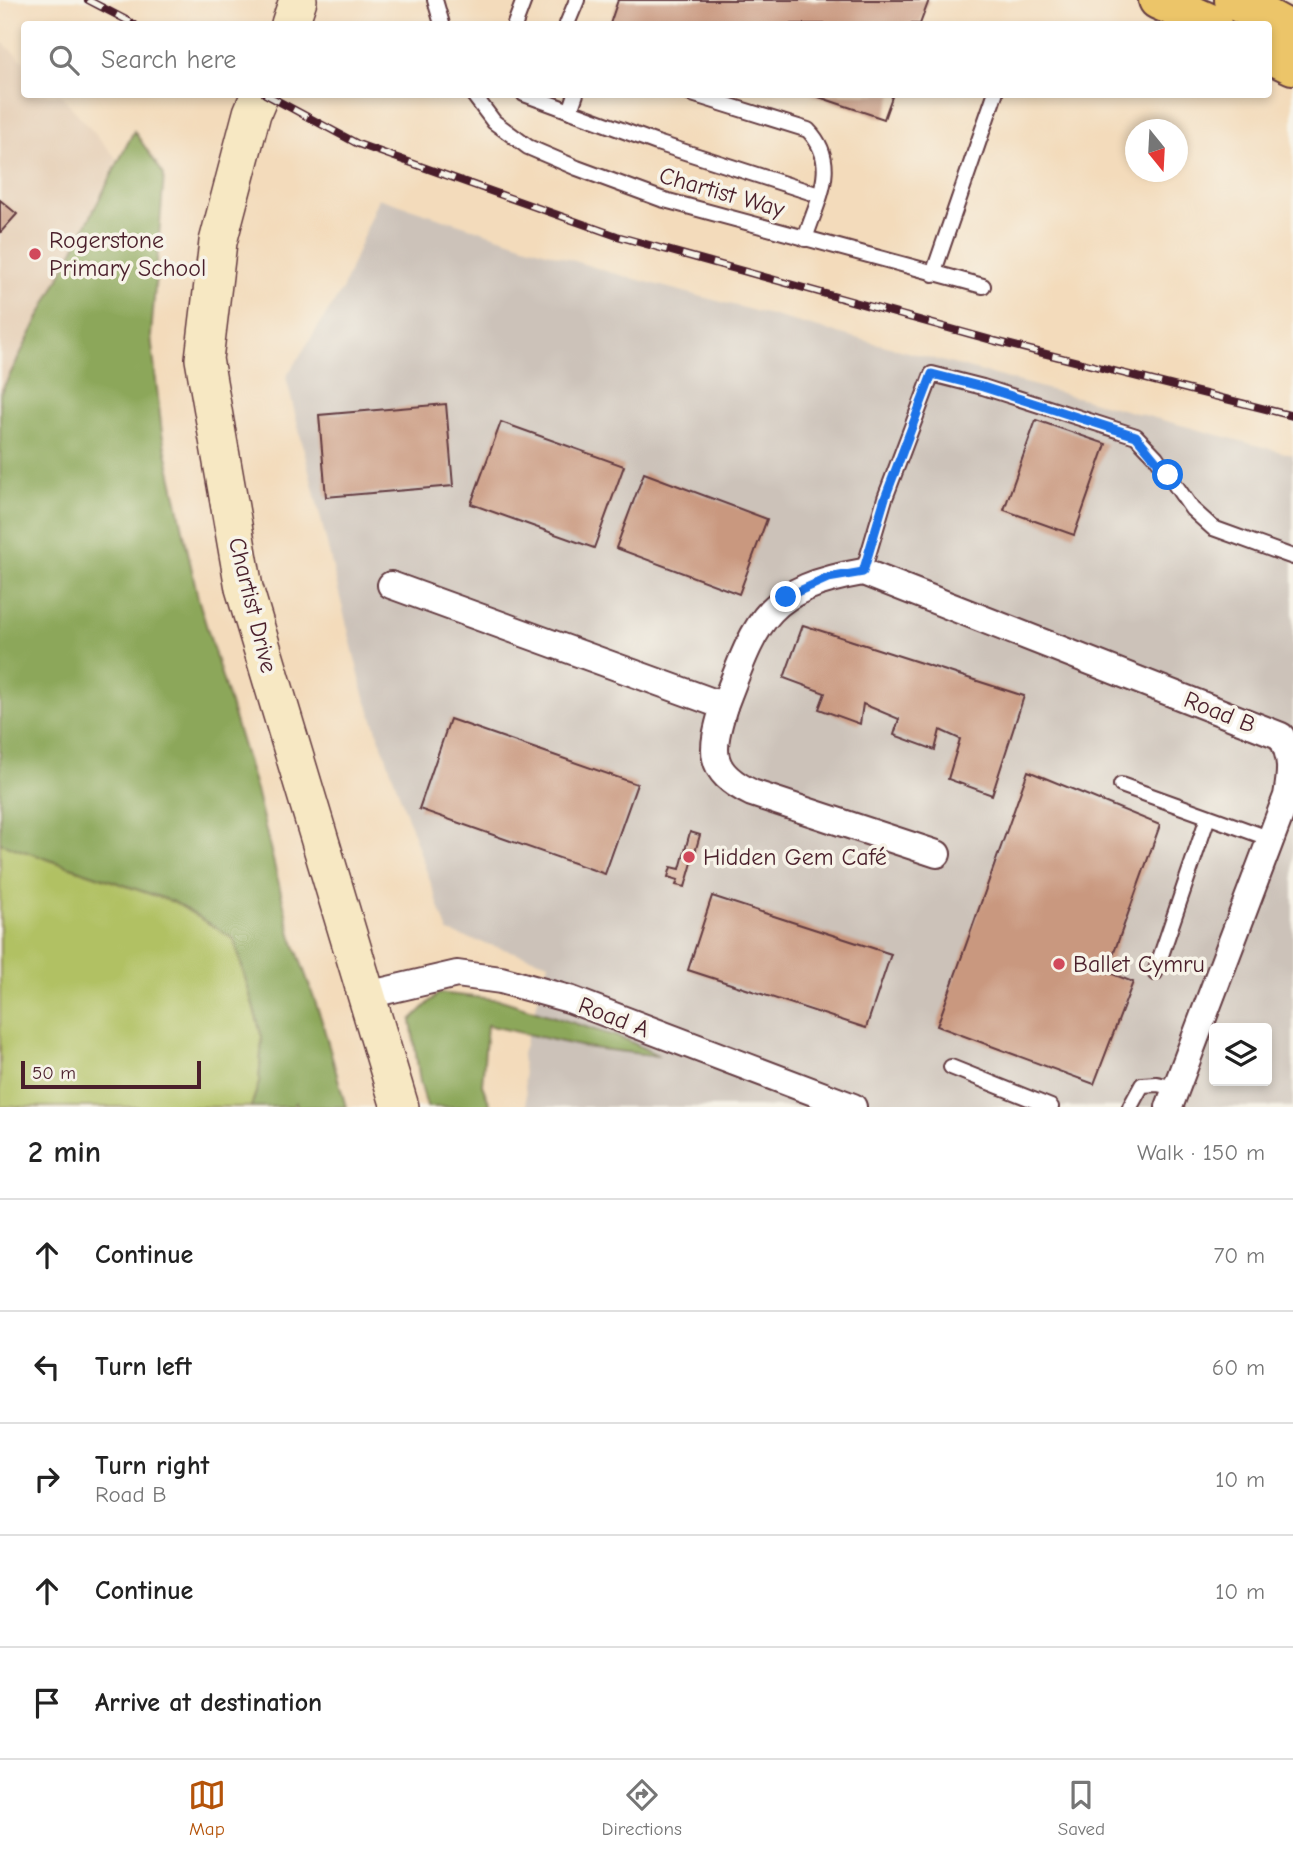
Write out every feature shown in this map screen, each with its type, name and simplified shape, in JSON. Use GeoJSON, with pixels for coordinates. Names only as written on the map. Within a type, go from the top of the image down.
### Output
{"type":"FeatureCollection","features":[{"type":"Feature","properties":{"kind":"main road"},"geometry":{"type":"LineString","coordinates":[[1157,0],[1205,21]]}},
{"type":"Feature","properties":{"kind":"main road"},"geometry":{"type":"LineString","coordinates":[[1234,0],[1293,32]]}},
{"type":"Feature","properties":{"kind":"main road"},"geometry":{"type":"LineString","coordinates":[[1272,54],[1293,65]]}},
{"type":"Feature","properties":{"kind":"main road","name":"Chartist Drive"},"geometry":{"type":"LineString","coordinates":[[256,104],[218,242],[204,359],[244,588],[400,1107]]}},
{"type":"Feature","properties":{"kind":"street"},"geometry":{"type":"LineString","coordinates":[[863,572],[828,578],[786,597],[760,620],[724,706],[715,737],[717,765],[729,782],[752,793],[937,854]]}},
{"type":"Feature","properties":{"kind":"street","name":"Road B"},"geometry":{"type":"LineString","coordinates":[[863,572],[1281,736],[1292,751],[1287,796],[1173,1098]]}},
{"type":"Feature","properties":{"kind":"street"},"geometry":{"type":"LineString","coordinates":[[391,585],[724,706]]}},
{"type":"Feature","properties":{"kind":"street","name":"Road A"},"geometry":{"type":"LineString","coordinates":[[367,995],[457,974],[501,980],[569,999],[853,1107]]}},
{"type":"Feature","properties":{"kind":"lane"},"geometry":{"type":"LineString","coordinates":[[435,0],[441,21]]}},
{"type":"Feature","properties":{"kind":"lane"},"geometry":{"type":"LineString","coordinates":[[515,21],[524,0]]}},
{"type":"Feature","properties":{"kind":"lane"},"geometry":{"type":"LineString","coordinates":[[568,21],[577,0]]}},
{"type":"Feature","properties":{"kind":"lane","name":"Chartist Way"},"geometry":{"type":"LineString","coordinates":[[476,98],[494,122],[528,147],[661,199],[983,286]]}},
{"type":"Feature","properties":{"kind":"lane"},"geometry":{"type":"LineString","coordinates":[[535,98],[657,143],[819,195]]}},
{"type":"Feature","properties":{"kind":"lane"},"geometry":{"type":"LineString","coordinates":[[570,111],[575,98]]}},
{"type":"Feature","properties":{"kind":"lane"},"geometry":{"type":"LineString","coordinates":[[705,98],[808,130],[820,142],[826,159],[819,195],[805,239]]}},
{"type":"Feature","properties":{"kind":"lane"},"geometry":{"type":"LineString","coordinates":[[933,274],[994,98]]}},
{"type":"Feature","properties":{"kind":"lane"},"geometry":{"type":"LineString","coordinates":[[863,572],[885,498],[932,374],[983,387],[1136,436],[1156,457],[1192,509],[1213,528],[1293,557]]}},
{"type":"Feature","properties":{"kind":"lane"},"geometry":{"type":"LineString","coordinates":[[1121,785],[1271,839]]}},
{"type":"Feature","properties":{"kind":"lane"},"geometry":{"type":"LineString","coordinates":[[1155,973],[1208,817]]}},
{"type":"Feature","properties":{"kind":"lane"},"geometry":{"type":"LineString","coordinates":[[951,1067],[1051,1107]]}},
{"type":"Feature","properties":{"kind":"lane"},"geometry":{"type":"LineString","coordinates":[[1130,1107],[1142,1085],[1157,1084],[1173,1098]]}},
{"type":"Feature","properties":{"kind":"shaded area","name":"Rogerstone Primary School"},"geometry":{"type":"Polygon","coordinates":[[[0,40],[21,59],[21,98],[64,98],[117,159],[0,394],[0,40]]]}},
{"type":"Feature","properties":{"kind":"shaded area"},"geometry":{"type":"Polygon","coordinates":[[[378,198],[609,272],[1293,455],[1293,1107],[527,1107],[522,1054],[549,963],[448,932],[363,691],[286,377],[342,290],[378,198]]]}},
{"type":"Feature","properties":{"kind":"green space"},"geometry":{"type":"Polygon","coordinates":[[[134,131],[164,175],[151,336],[162,433],[198,598],[256,790],[291,934],[321,1018],[346,1107],[298,1107],[296,1103],[292,1107],[251,1107],[259,1083],[262,1037],[234,939],[174,902],[0,843],[0,394],[134,131]]]}},
{"type":"Feature","properties":{"kind":"green space"},"geometry":{"type":"Polygon","coordinates":[[[0,843],[174,902],[234,939],[262,1037],[259,1083],[251,1107],[0,1107],[0,843]]]}},
{"type":"Feature","properties":{"kind":"green space"},"geometry":{"type":"Polygon","coordinates":[[[439,993],[501,1000],[627,1040],[659,1056],[584,1047],[487,1025],[482,1085],[491,1107],[427,1107],[420,1082],[411,1020],[439,993]]]}},
{"type":"Feature","properties":{"kind":"building"},"geometry":{"type":"Polygon","coordinates":[[[618,0],[929,0],[921,21],[611,21],[618,0]]]}},
{"type":"Feature","properties":{"kind":"building"},"geometry":{"type":"Polygon","coordinates":[[[822,98],[892,98],[884,119],[822,98]]]}},
{"type":"Feature","properties":{"kind":"building","name":"Rogerstone Primary School"},"geometry":{"type":"Polygon","coordinates":[[[0,200],[17,214],[0,233],[0,200]]]}},
{"type":"Feature","properties":{"kind":"building"},"geometry":{"type":"Polygon","coordinates":[[[446,404],[453,486],[326,497],[319,415],[446,404]]]}},
{"type":"Feature","properties":{"kind":"building"},"geometry":{"type":"Polygon","coordinates":[[[1036,420],[1106,444],[1074,535],[1004,510],[1036,420]]]}},
{"type":"Feature","properties":{"kind":"building"},"geometry":{"type":"Polygon","coordinates":[[[501,422],[624,466],[594,548],[471,504],[501,422]]]}},
{"type":"Feature","properties":{"kind":"building"},"geometry":{"type":"Polygon","coordinates":[[[644,473],[767,519],[739,594],[616,548],[644,473]]]}},
{"type":"Feature","properties":{"kind":"building"},"geometry":{"type":"Polygon","coordinates":[[[803,625],[1024,696],[992,795],[948,779],[960,739],[940,730],[935,750],[894,735],[899,719],[863,704],[860,724],[819,709],[825,693],[784,678],[803,625]]]}},
{"type":"Feature","properties":{"kind":"building"},"geometry":{"type":"Polygon","coordinates":[[[450,719],[637,784],[605,874],[419,809],[450,719]]]}},
{"type":"Feature","properties":{"kind":"building"},"geometry":{"type":"Polygon","coordinates":[[[1028,771],[1160,825],[1107,972],[1133,982],[1094,1084],[937,1026],[1028,771]]]}},
{"type":"Feature","properties":{"kind":"building"},"geometry":{"type":"Polygon","coordinates":[[[690,832],[700,835],[685,887],[676,885],[678,880],[668,877],[671,867],[680,869],[690,832]]]}},
{"type":"Feature","properties":{"kind":"building"},"geometry":{"type":"Polygon","coordinates":[[[712,896],[891,954],[866,1028],[688,970],[712,896]]]}},
{"type":"Feature","properties":{"kind":"railway"},"geometry":{"type":"LineString","coordinates":[[88,0],[128,21]]}},
{"type":"Feature","properties":{"kind":"railway"},"geometry":{"type":"LineString","coordinates":[[272,98],[358,144],[617,236],[995,341],[1293,416]]}},
{"type":"Feature","properties":{"kind":"place","name":"Rogerstone Primary School"},"geometry":{"type":"Point","coordinates":[35,254]}},
{"type":"Feature","properties":{"kind":"place","name":"Hidden Gem Café"},"geometry":{"type":"Point","coordinates":[689,857]}},
{"type":"Feature","properties":{"kind":"place","name":"Ballet Cymru"},"geometry":{"type":"Point","coordinates":[1059,964]}},
{"type":"Feature","properties":{"kind":"route"},"geometry":{"type":"LineString","coordinates":[[786,597],[828,578],[863,572],[885,498],[932,374],[983,387],[1136,436],[1156,457],[1168,475]]}}]}
